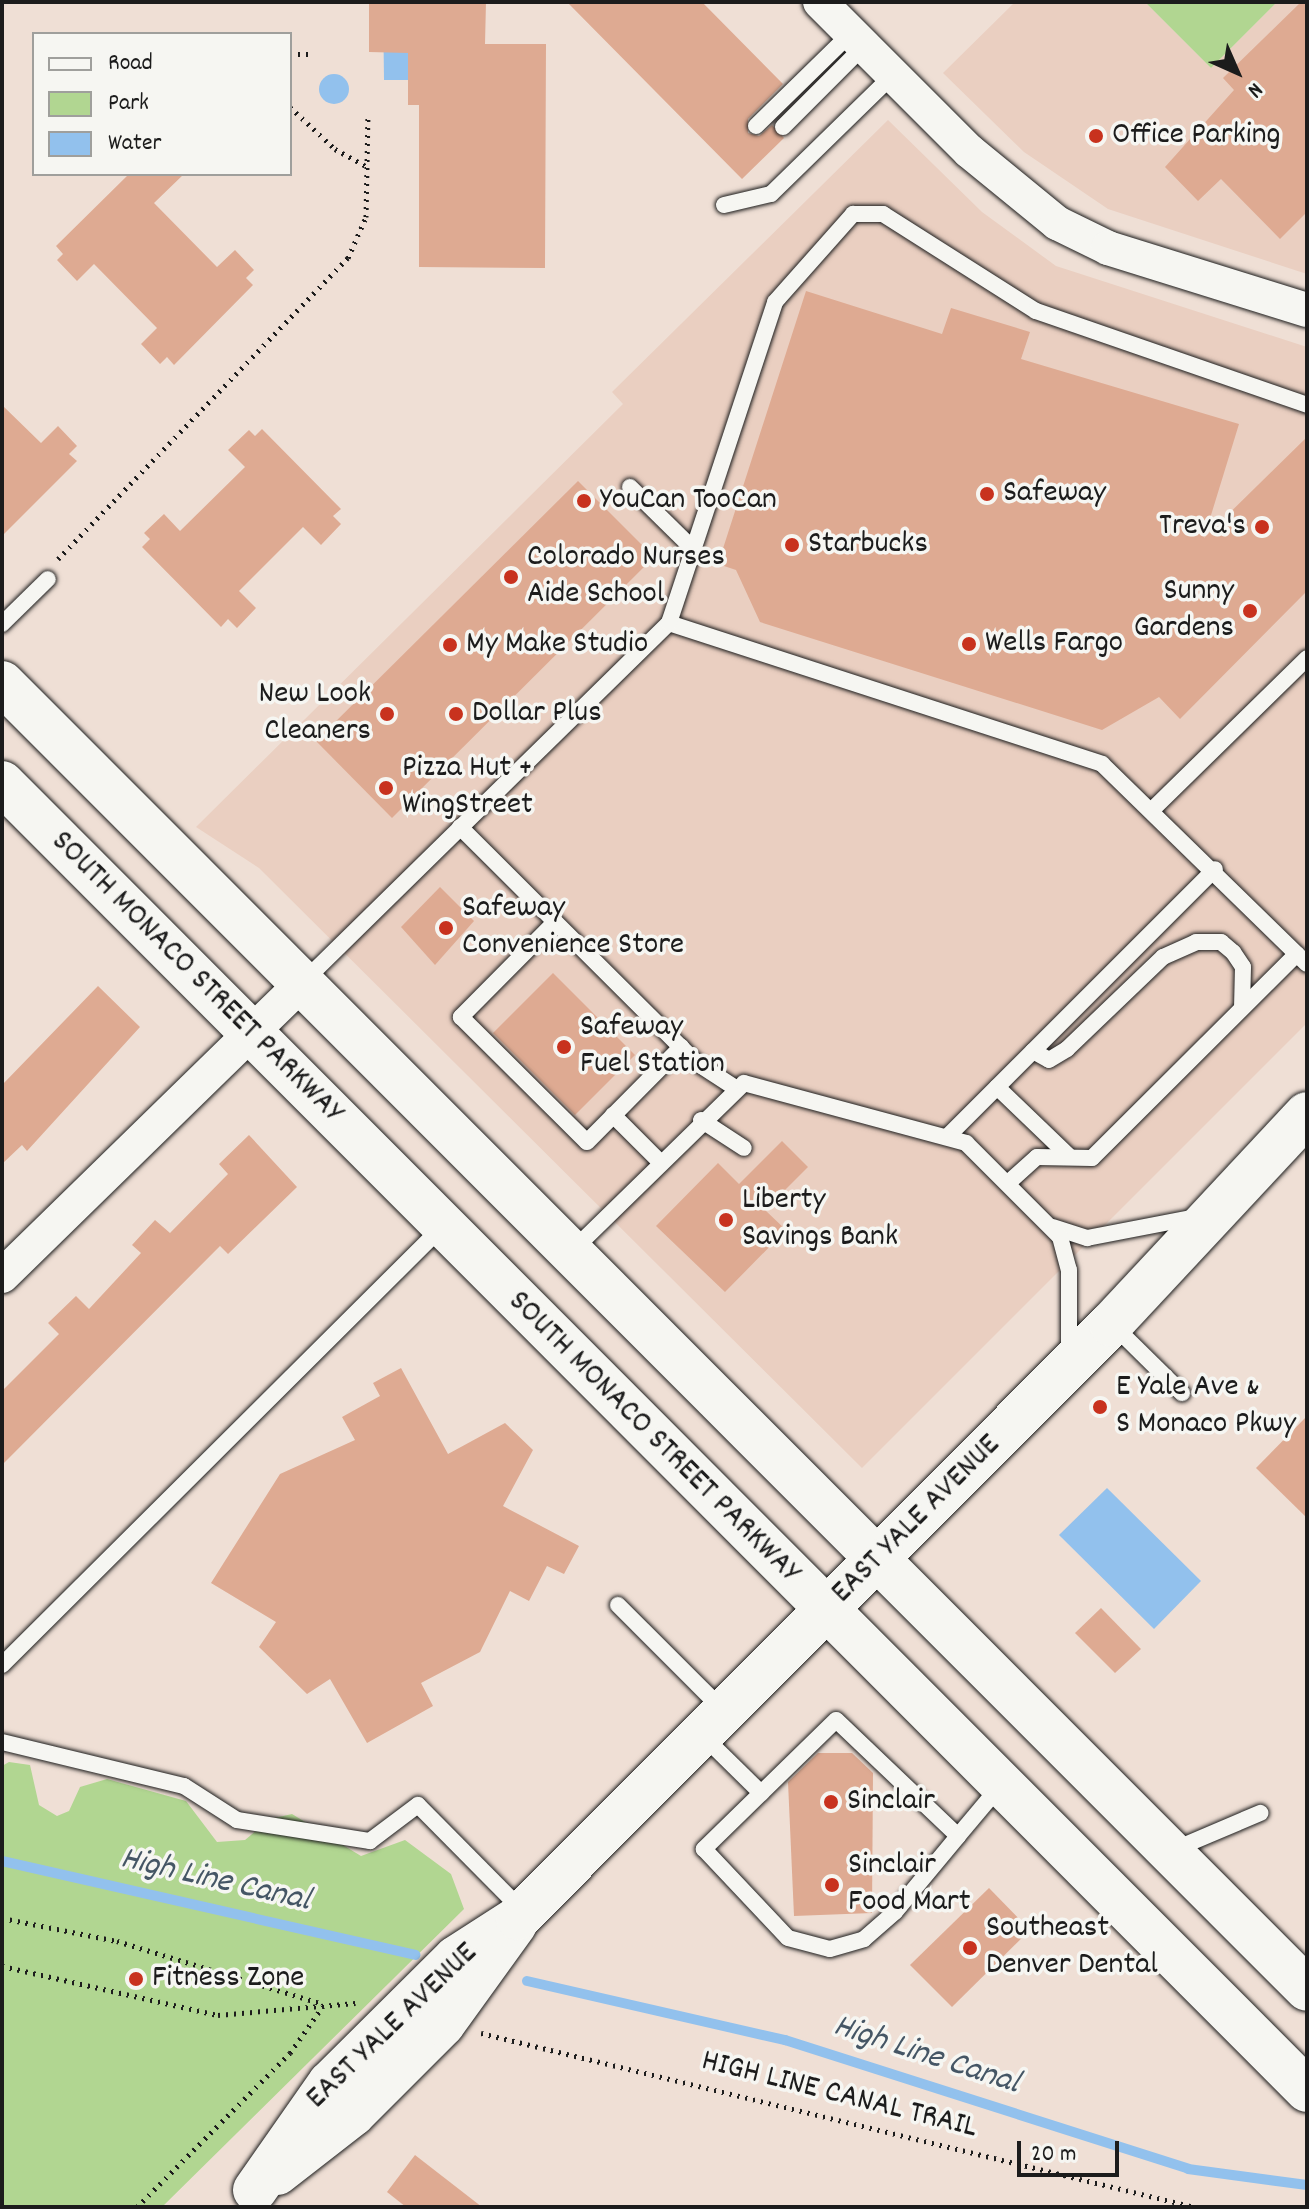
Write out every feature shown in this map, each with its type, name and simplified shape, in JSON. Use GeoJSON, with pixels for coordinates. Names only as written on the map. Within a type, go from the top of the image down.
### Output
{"type":"FeatureCollection","features":[{"type":"Feature","properties":{"kind":"main road"},"geometry":{"type":"LineString","coordinates":[[2,683],[1307,1989]]}},
{"type":"Feature","properties":{"kind":"main road","name":"SOUTH MONACO STREET PARKWAY"},"geometry":{"type":"LineString","coordinates":[[2,783],[824,1612],[1307,2090]]}},
{"type":"Feature","properties":{"kind":"main road","name":"EAST YALE AVENUE"},"geometry":{"type":"LineString","coordinates":[[255,2201],[353,2114],[443,2024],[521,1915],[1069,1367],[1307,1114]]}},
{"type":"Feature","properties":{"kind":"street"},"geometry":{"type":"LineString","coordinates":[[820,2],[1001,181],[1069,231],[1307,310]]}},
{"type":"Feature","properties":{"kind":"street"},"geometry":{"type":"LineString","coordinates":[[2,1276],[302,983]]}},
{"type":"Feature","properties":{"kind":"lane"},"geometry":{"type":"LineString","coordinates":[[756,126],[857,40]]}},
{"type":"Feature","properties":{"kind":"lane"},"geometry":{"type":"LineString","coordinates":[[783,127],[857,40]]}},
{"type":"Feature","properties":{"kind":"lane"},"geometry":{"type":"LineString","coordinates":[[724,205],[774,191],[893,75]]}},
{"type":"Feature","properties":{"kind":"lane"},"geometry":{"type":"LineString","coordinates":[[302,983],[669,623],[781,288],[862,210],[883,214],[1036,311],[1307,405]]}},
{"type":"Feature","properties":{"kind":"lane"},"geometry":{"type":"LineString","coordinates":[[630,487],[693,549]]}},
{"type":"Feature","properties":{"kind":"lane"},"geometry":{"type":"LineString","coordinates":[[2,624],[48,579]]}},
{"type":"Feature","properties":{"kind":"lane"},"geometry":{"type":"LineString","coordinates":[[669,623],[1077,753],[1114,771],[1302,959],[1242,1008],[1092,1158],[1037,1157],[1008,1183]]}},
{"type":"Feature","properties":{"kind":"lane"},"geometry":{"type":"LineString","coordinates":[[1154,808],[1307,658]]}},
{"type":"Feature","properties":{"kind":"lane"},"geometry":{"type":"LineString","coordinates":[[460,827],[681,1047],[734,1087]]}},
{"type":"Feature","properties":{"kind":"lane"},"geometry":{"type":"LineString","coordinates":[[949,1135],[1215,869]]}},
{"type":"Feature","properties":{"kind":"lane"},"geometry":{"type":"LineString","coordinates":[[555,922],[461,1017],[587,1142],[681,1047]]}},
{"type":"Feature","properties":{"kind":"lane"},"geometry":{"type":"LineString","coordinates":[[1033,1051],[1049,1060],[1067,1049],[1163,957],[1196,942],[1221,942],[1233,952],[1243,967],[1242,1008]]}},
{"type":"Feature","properties":{"kind":"lane"},"geometry":{"type":"LineString","coordinates":[[571,1252],[734,1087],[747,1084],[949,1135],[1008,1183],[1053,1227],[1069,1270],[1069,1367]]}},
{"type":"Feature","properties":{"kind":"lane"},"geometry":{"type":"LineString","coordinates":[[997,1087],[1070,1157]]}},
{"type":"Feature","properties":{"kind":"lane"},"geometry":{"type":"LineString","coordinates":[[613,1115],[660,1162]]}},
{"type":"Feature","properties":{"kind":"lane"},"geometry":{"type":"LineString","coordinates":[[701,1120],[744,1148]]}},
{"type":"Feature","properties":{"kind":"lane"},"geometry":{"type":"LineString","coordinates":[[1053,1227],[1100,1237],[1217,1212]]}},
{"type":"Feature","properties":{"kind":"lane"},"geometry":{"type":"LineString","coordinates":[[2,1665],[444,1226]]}},
{"type":"Feature","properties":{"kind":"lane"},"geometry":{"type":"LineString","coordinates":[[1111,1324],[1182,1393]]}},
{"type":"Feature","properties":{"kind":"lane"},"geometry":{"type":"LineString","coordinates":[[618,1605],[713,1723],[761,1793]]}},
{"type":"Feature","properties":{"kind":"lane"},"geometry":{"type":"LineString","coordinates":[[958,1836],[836,1720],[704,1849],[788,1938],[830,1949],[864,1939],[895,1912],[1000,1786]]}},
{"type":"Feature","properties":{"kind":"lane"},"geometry":{"type":"LineString","coordinates":[[2,1742],[184,1786],[237,1820],[370,1841],[418,1805],[521,1915]]}},
{"type":"Feature","properties":{"kind":"lane"},"geometry":{"type":"LineString","coordinates":[[1169,1851],[1260,1813]]}},
{"type":"Feature","properties":{"kind":"path"},"geometry":{"type":"LineString","coordinates":[[292,54],[309,54]]}},
{"type":"Feature","properties":{"kind":"path"},"geometry":{"type":"LineString","coordinates":[[292,109],[335,149],[367,167]]}},
{"type":"Feature","properties":{"kind":"path"},"geometry":{"type":"LineString","coordinates":[[48,579],[77,535],[348,258],[366,217],[368,114]]}},
{"type":"Feature","properties":{"kind":"path"},"geometry":{"type":"LineString","coordinates":[[2,1918],[117,1941],[324,2005]]}},
{"type":"Feature","properties":{"kind":"path"},"geometry":{"type":"LineString","coordinates":[[2,1966],[218,2015],[324,2005]]}},
{"type":"Feature","properties":{"kind":"path"},"geometry":{"type":"LineString","coordinates":[[137,2207],[290,2053],[324,2005]]}},
{"type":"Feature","properties":{"kind":"path","name":"HIGH LINE CANAL TRAIL"},"geometry":{"type":"LineString","coordinates":[[472,2031],[1195,2207]]}},
{"type":"Feature","properties":{"kind":"shaded area"},"geometry":{"type":"Polygon","coordinates":[[[1015,2],[1145,2],[1211,68],[1277,2],[1307,2],[1307,274],[1108,209],[1024,152],[943,73],[1015,2]]]}},
{"type":"Feature","properties":{"kind":"shaded area"},"geometry":{"type":"Polygon","coordinates":[[[888,120],[982,212],[1056,266],[1307,347],[1307,1023],[862,1468],[259,868],[196,827],[623,404],[612,392],[888,120]]]}},
{"type":"Feature","properties":{"kind":"green space"},"geometry":{"type":"Polygon","coordinates":[[[1145,2],[1277,2],[1211,68],[1145,2]]]}},
{"type":"Feature","properties":{"kind":"green space"},"geometry":{"type":"Polygon","coordinates":[[[9,1762],[30,1765],[39,1805],[57,1816],[69,1811],[80,1787],[107,1779],[186,1801],[217,1842],[245,1840],[270,1819],[292,1814],[361,1856],[405,1840],[451,1874],[464,1909],[162,2207],[2,2207],[2,1766],[9,1762]]]}},
{"type":"Feature","properties":{"kind":"water"},"geometry":{"type":"Polygon","coordinates":[[[383,2],[414,2],[413,80],[384,80],[383,2]]]}},
{"type":"Feature","properties":{"kind":"water"},"geometry":{"type":"Polygon","coordinates":[[[334,74],[340,75],[348,83],[348,95],[340,103],[334,104],[328,103],[320,95],[319,89],[320,83],[328,75],[334,74]]]}},
{"type":"Feature","properties":{"kind":"water"},"geometry":{"type":"Polygon","coordinates":[[[1107,1488],[1201,1581],[1154,1629],[1059,1535],[1107,1488]]]}},
{"type":"Feature","properties":{"kind":"building"},"geometry":{"type":"Polygon","coordinates":[[[369,2],[486,2],[485,44],[546,44],[545,268],[419,267],[419,105],[408,105],[408,53],[369,52],[369,2]]]}},
{"type":"Feature","properties":{"kind":"building"},"geometry":{"type":"Polygon","coordinates":[[[567,2],[702,2],[783,84],[748,119],[748,133],[759,136],[772,125],[784,138],[742,179],[567,2]]]}},
{"type":"Feature","properties":{"kind":"building"},"geometry":{"type":"Polygon","coordinates":[[[1301,2],[1307,2],[1307,212],[1280,239],[1221,179],[1198,201],[1165,167],[1234,90],[1223,78],[1301,2]]]}},
{"type":"Feature","properties":{"kind":"building"},"geometry":{"type":"Polygon","coordinates":[[[127,176],[182,176],[154,203],[217,267],[235,250],[254,270],[246,278],[253,285],[174,365],[167,357],[160,364],[141,344],[157,328],[94,264],[77,281],[57,260],[63,254],[56,246],[127,176]]]}},
{"type":"Feature","properties":{"kind":"building"},"geometry":{"type":"Polygon","coordinates":[[[806,291],[942,334],[951,308],[1030,332],[1021,359],[1239,424],[1204,538],[1307,437],[1307,591],[1180,719],[1159,697],[1102,730],[760,622],[736,570],[718,564],[806,291]]]}},
{"type":"Feature","properties":{"kind":"building"},"geometry":{"type":"Polygon","coordinates":[[[2,405],[41,443],[58,426],[77,446],[69,454],[77,461],[2,536],[2,405]]]}},
{"type":"Feature","properties":{"kind":"building"},"geometry":{"type":"Polygon","coordinates":[[[262,429],[341,509],[333,516],[341,524],[321,545],[303,527],[239,591],[256,608],[237,628],[228,619],[221,627],[142,547],[150,539],[144,533],[164,514],[180,531],[245,467],[228,450],[249,430],[255,436],[262,429]]]}},
{"type":"Feature","properties":{"kind":"building"},"geometry":{"type":"Polygon","coordinates":[[[578,481],[654,557],[392,818],[316,741],[578,481]]]}},
{"type":"Feature","properties":{"kind":"building"},"geometry":{"type":"Polygon","coordinates":[[[440,887],[474,921],[435,965],[401,927],[440,887]]]}},
{"type":"Feature","properties":{"kind":"building"},"geometry":{"type":"Polygon","coordinates":[[[553,973],[635,1055],[575,1115],[493,1033],[553,973]]]}},
{"type":"Feature","properties":{"kind":"building"},"geometry":{"type":"Polygon","coordinates":[[[98,986],[140,1027],[27,1151],[22,1145],[2,1164],[2,1085],[98,986]]]}},
{"type":"Feature","properties":{"kind":"building"},"geometry":{"type":"Polygon","coordinates":[[[249,1135],[297,1187],[228,1254],[220,1246],[2,1465],[2,1391],[59,1334],[48,1323],[76,1296],[89,1309],[141,1253],[132,1245],[155,1220],[170,1233],[228,1174],[219,1164],[249,1135]]]}},
{"type":"Feature","properties":{"kind":"building"},"geometry":{"type":"Polygon","coordinates":[[[782,1141],[808,1167],[765,1210],[786,1230],[725,1292],[656,1226],[718,1163],[739,1184],[782,1141]]]}},
{"type":"Feature","properties":{"kind":"building"},"geometry":{"type":"Polygon","coordinates":[[[401,1368],[448,1454],[505,1423],[533,1450],[503,1506],[579,1546],[564,1574],[547,1566],[529,1601],[510,1591],[480,1652],[421,1683],[433,1706],[367,1743],[330,1679],[307,1694],[259,1647],[276,1622],[211,1583],[280,1474],[355,1440],[342,1417],[380,1396],[373,1383],[401,1368]]]}},
{"type":"Feature","properties":{"kind":"building"},"geometry":{"type":"Polygon","coordinates":[[[1307,1416],[1307,1518],[1256,1468],[1307,1416]]]}},
{"type":"Feature","properties":{"kind":"building"},"geometry":{"type":"Polygon","coordinates":[[[1101,1608],[1141,1649],[1115,1673],[1075,1633],[1101,1608]]]}},
{"type":"Feature","properties":{"kind":"building"},"geometry":{"type":"Polygon","coordinates":[[[818,1753],[852,1753],[873,1773],[872,1913],[794,1916],[788,1782],[818,1753]]]}},
{"type":"Feature","properties":{"kind":"building","name":"Southeast Denver Dental"},"geometry":{"type":"Polygon","coordinates":[[[989,1888],[1030,1930],[952,2007],[910,1965],[989,1888]]]}},
{"type":"Feature","properties":{"kind":"building"},"geometry":{"type":"Polygon","coordinates":[[[415,2155],[482,2207],[406,2207],[387,2192],[415,2155]]]}},
{"type":"Feature","properties":{"kind":"waterway","name":"High Line Canal"},"geometry":{"type":"LineString","coordinates":[[2,1861],[415,1955]]}},
{"type":"Feature","properties":{"kind":"waterway","name":"High Line Canal"},"geometry":{"type":"LineString","coordinates":[[527,1981],[785,2040],[1188,2169],[1307,2185]]}},
{"type":"Feature","properties":{"kind":"place","name":"Office Parking"},"geometry":{"type":"Point","coordinates":[1096,136]}},
{"type":"Feature","properties":{"kind":"place","name":"Safeway"},"geometry":{"type":"Point","coordinates":[987,494]}},
{"type":"Feature","properties":{"kind":"place","name":"YouCan TooCan"},"geometry":{"type":"Point","coordinates":[584,501]}},
{"type":"Feature","properties":{"kind":"place","name":"Treva's"},"geometry":{"type":"Point","coordinates":[1262,527]}},
{"type":"Feature","properties":{"kind":"place","name":"Starbucks"},"geometry":{"type":"Point","coordinates":[792,545]}},
{"type":"Feature","properties":{"kind":"place","name":"Colorado Nurses Aide School"},"geometry":{"type":"Point","coordinates":[511,577]}},
{"type":"Feature","properties":{"kind":"place","name":"Sunny Gardens"},"geometry":{"type":"Point","coordinates":[1250,611]}},
{"type":"Feature","properties":{"kind":"place","name":"Wells Fargo"},"geometry":{"type":"Point","coordinates":[969,644]}},
{"type":"Feature","properties":{"kind":"place","name":"My Make Studio"},"geometry":{"type":"Point","coordinates":[450,645]}},
{"type":"Feature","properties":{"kind":"place","name":"New Look Cleaners"},"geometry":{"type":"Point","coordinates":[387,714]}},
{"type":"Feature","properties":{"kind":"place","name":"Dollar Plus"},"geometry":{"type":"Point","coordinates":[456,714]}},
{"type":"Feature","properties":{"kind":"place","name":"Pizza Hut + WingStreet"},"geometry":{"type":"Point","coordinates":[386,788]}},
{"type":"Feature","properties":{"kind":"place","name":"Safeway Convenience Store"},"geometry":{"type":"Point","coordinates":[446,928]}},
{"type":"Feature","properties":{"kind":"place","name":"Safeway Fuel Station"},"geometry":{"type":"Point","coordinates":[564,1047]}},
{"type":"Feature","properties":{"kind":"place","name":"Liberty Savings Bank"},"geometry":{"type":"Point","coordinates":[726,1220]}},
{"type":"Feature","properties":{"kind":"place","name":"E Yale Ave & S Monaco Pkwy"},"geometry":{"type":"Point","coordinates":[1100,1407]}},
{"type":"Feature","properties":{"kind":"place","name":"Sinclair"},"geometry":{"type":"Point","coordinates":[831,1802]}},
{"type":"Feature","properties":{"kind":"place","name":"Sinclair Food Mart"},"geometry":{"type":"Point","coordinates":[832,1885]}},
{"type":"Feature","properties":{"kind":"place","name":"Southeast Denver Dental"},"geometry":{"type":"Point","coordinates":[970,1948]}},
{"type":"Feature","properties":{"kind":"place","name":"Fitness Zone"},"geometry":{"type":"Point","coordinates":[136,1979]}}]}
